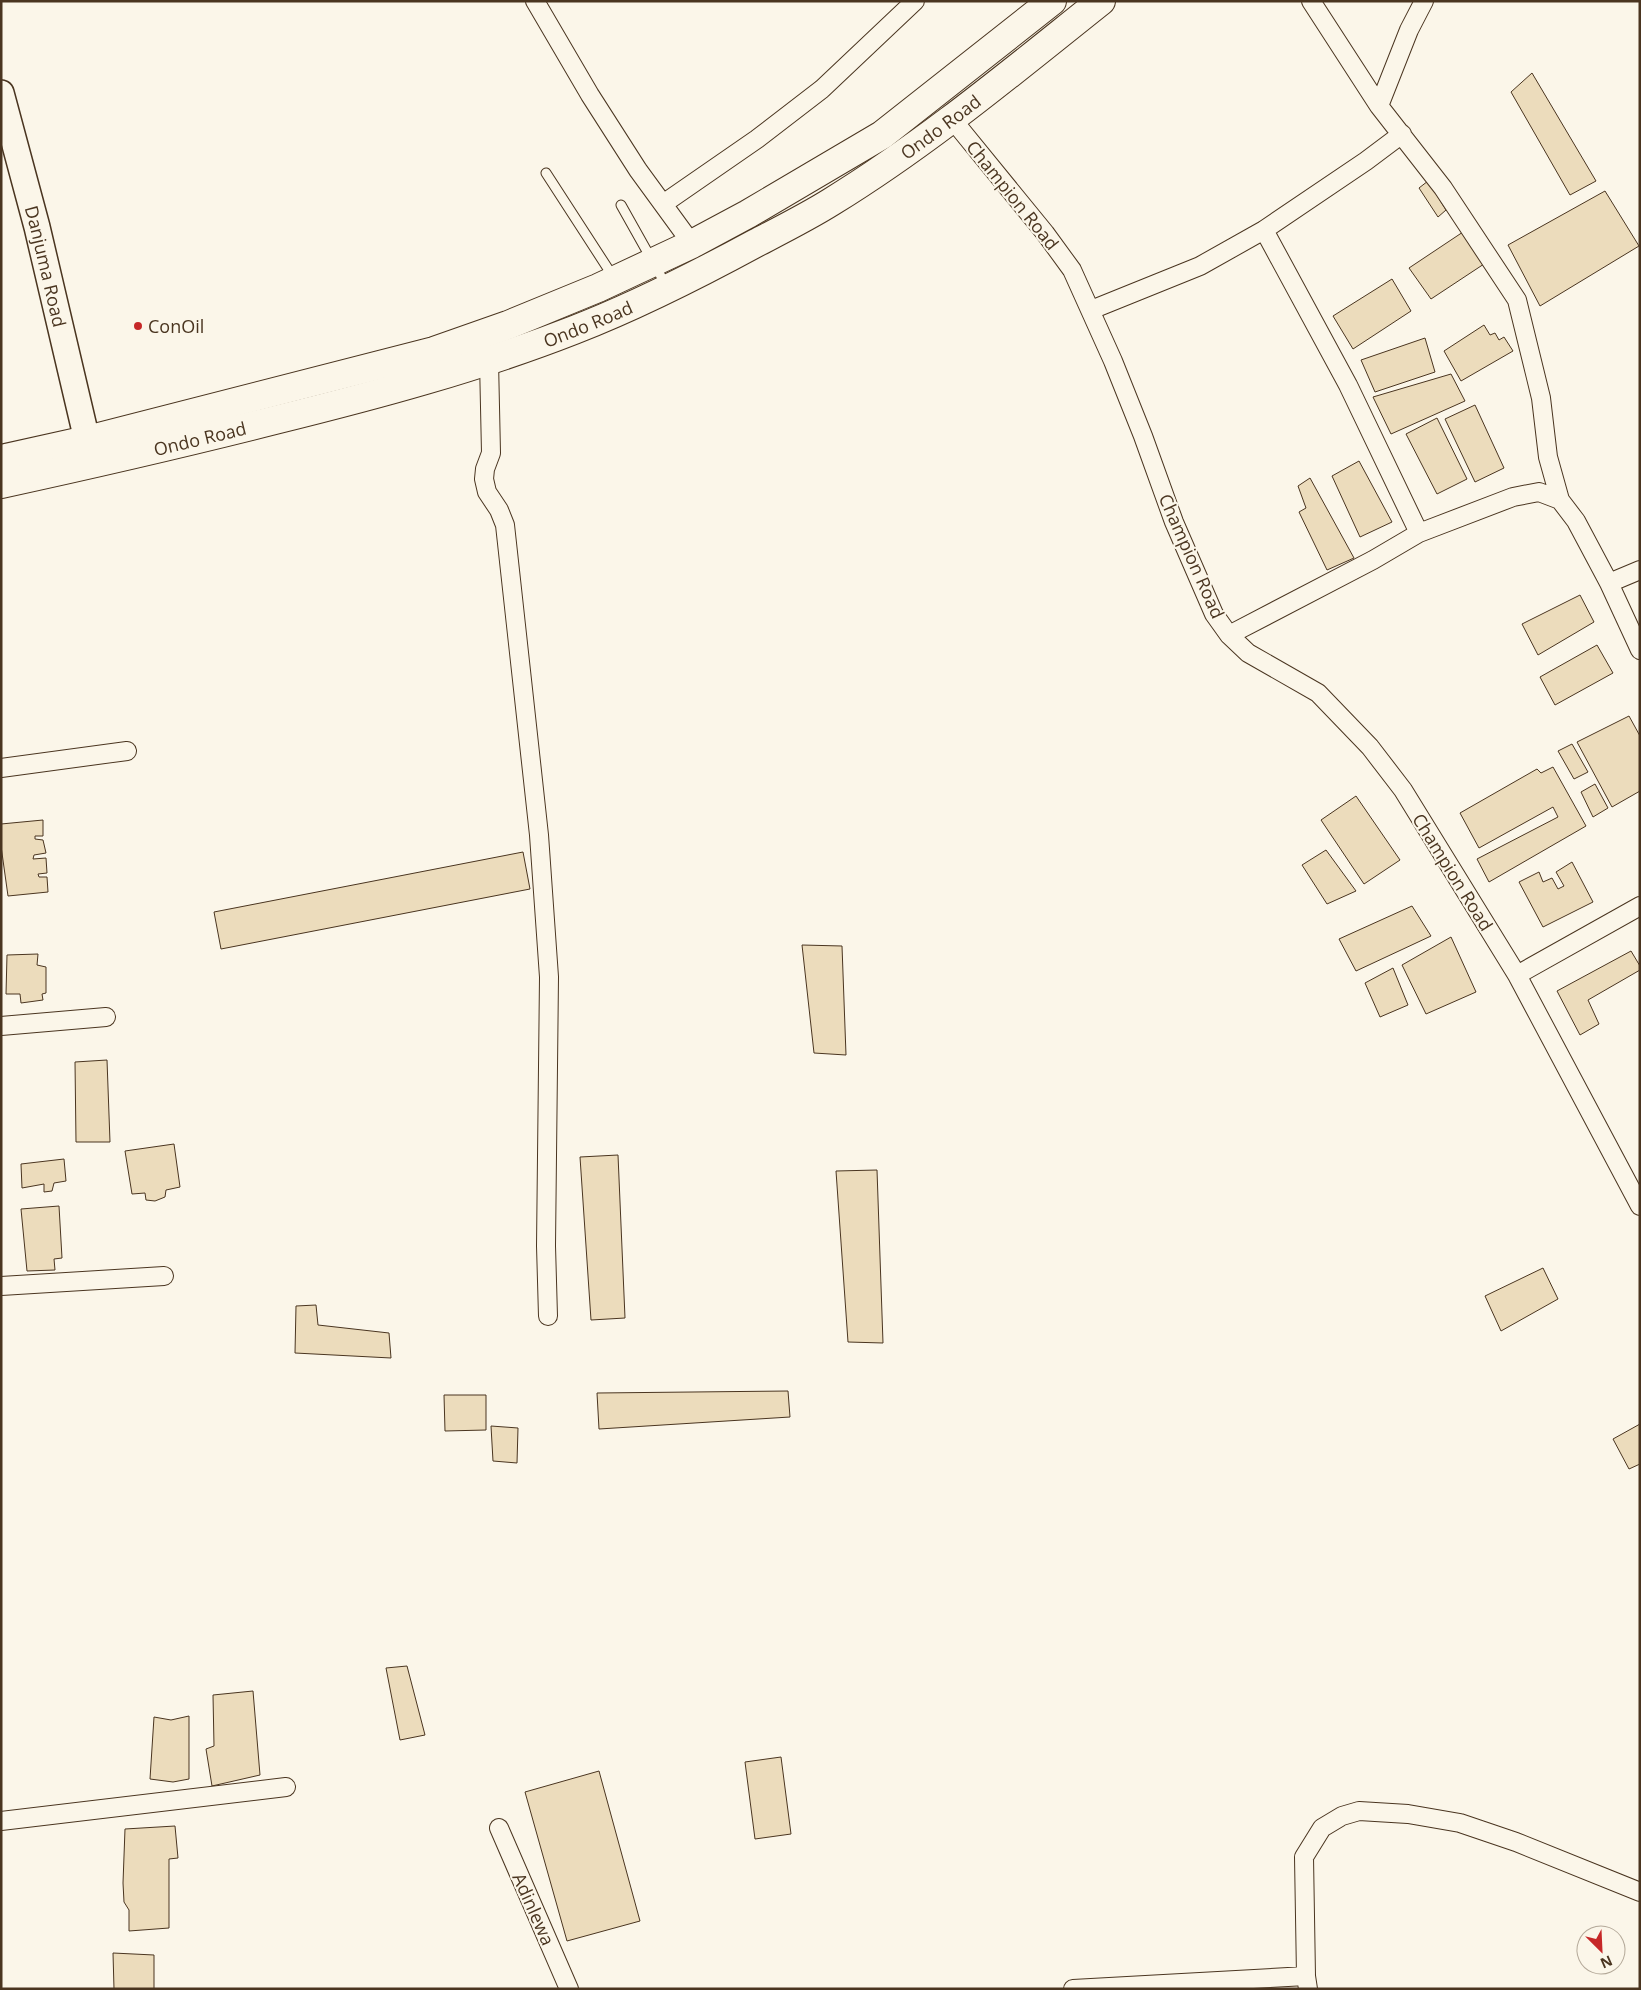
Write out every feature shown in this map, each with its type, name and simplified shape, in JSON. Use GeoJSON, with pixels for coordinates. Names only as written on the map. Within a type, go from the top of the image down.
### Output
{"type":"FeatureCollection","features":[{"type":"Feature","properties":{"kind":"main road","name":"Ondo Road"},"geometry":{"type":"LineString","coordinates":[[1,484],[209,423],[434,351],[508,325],[616,280],[692,244],[748,214],[882,135],[1052,1]]}},
{"type":"Feature","properties":{"kind":"main road","name":"Ondo Road"},"geometry":{"type":"LineString","coordinates":[[1,459],[87,440],[340,404],[489,361],[576,329],[667,288],[828,204],[894,161],[952,119],[1101,1]]}},
{"type":"Feature","properties":{"kind":"street"},"geometry":{"type":"LineString","coordinates":[[535,1],[590,95],[638,170],[692,244]]}},
{"type":"Feature","properties":{"kind":"street"},"geometry":{"type":"LineString","coordinates":[[663,204],[756,139],[822,89],[915,1]]}},
{"type":"Feature","properties":{"kind":"street"},"geometry":{"type":"LineString","coordinates":[[1311,1],[1379,106],[1443,188],[1517,300],[1541,398],[1548,457],[1560,500],[1576,521],[1609,583],[1640,650]]}},
{"type":"Feature","properties":{"kind":"street"},"geometry":{"type":"LineString","coordinates":[[1379,106],[1409,30],[1424,1]]}},
{"type":"Feature","properties":{"kind":"street","name":"Danjuma Road"},"geometry":{"type":"LineString","coordinates":[[1,93],[36,227],[87,440]]}},
{"type":"Feature","properties":{"kind":"street","name":"Champion Road"},"geometry":{"type":"LineString","coordinates":[[952,119],[1045,233],[1072,270],[1091,310],[1143,436],[1174,522],[1214,614],[1229,635],[1248,653],[1318,693],[1370,747],[1402,790],[1518,975],[1632,1175],[1640,1206]]}},
{"type":"Feature","properties":{"kind":"street"},"geometry":{"type":"LineString","coordinates":[[1091,310],[1200,266],[1264,230],[1366,161],[1402,134]]}},
{"type":"Feature","properties":{"kind":"street"},"geometry":{"type":"LineString","coordinates":[[1264,230],[1348,385],[1419,533]]}},
{"type":"Feature","properties":{"kind":"street"},"geometry":{"type":"LineString","coordinates":[[489,361],[491,453],[485,469],[484,479],[486,492],[505,525],[539,835],[549,977],[546,1246],[548,1316]]}},
{"type":"Feature","properties":{"kind":"street"},"geometry":{"type":"LineString","coordinates":[[1229,635],[1373,560],[1419,533],[1513,496],[1539,492],[1560,500]]}},
{"type":"Feature","properties":{"kind":"street"},"geometry":{"type":"LineString","coordinates":[[1609,583],[1640,570]]}},
{"type":"Feature","properties":{"kind":"street"},"geometry":{"type":"LineString","coordinates":[[1,768],[127,751]]}},
{"type":"Feature","properties":{"kind":"street"},"geometry":{"type":"LineString","coordinates":[[1518,975],[1640,906]]}},
{"type":"Feature","properties":{"kind":"street"},"geometry":{"type":"LineString","coordinates":[[1,1026],[106,1017]]}},
{"type":"Feature","properties":{"kind":"street"},"geometry":{"type":"LineString","coordinates":[[1,1286],[164,1276]]}},
{"type":"Feature","properties":{"kind":"street"},"geometry":{"type":"LineString","coordinates":[[1,1821],[286,1787]]}},
{"type":"Feature","properties":{"kind":"street"},"geometry":{"type":"LineString","coordinates":[[1073,1989],[1307,1982],[1304,1857],[1322,1828],[1342,1816],[1359,1811],[1408,1814],[1460,1823],[1516,1842],[1640,1892]]}},
{"type":"Feature","properties":{"kind":"street","name":"Adinlewa"},"geometry":{"type":"LineString","coordinates":[[499,1828],[569,1989]]}},
{"type":"Feature","properties":{"kind":"lane"},"geometry":{"type":"LineString","coordinates":[[546,173],[616,280]]}},
{"type":"Feature","properties":{"kind":"lane"},"geometry":{"type":"LineString","coordinates":[[621,205],[667,288]]}},
{"type":"Feature","properties":{"kind":"building"},"geometry":{"type":"Polygon","coordinates":[[[1532,73],[1596,181],[1570,195],[1511,92],[1532,73]]]}},
{"type":"Feature","properties":{"kind":"building"},"geometry":{"type":"Polygon","coordinates":[[[1428,181],[1446,210],[1438,217],[1419,188],[1428,181]]]}},
{"type":"Feature","properties":{"kind":"building"},"geometry":{"type":"Polygon","coordinates":[[[1605,191],[1639,246],[1540,306],[1508,245],[1605,191]]]}},
{"type":"Feature","properties":{"kind":"building"},"geometry":{"type":"Polygon","coordinates":[[[1463,232],[1484,264],[1431,299],[1409,268],[1463,232]]]}},
{"type":"Feature","properties":{"kind":"building"},"geometry":{"type":"Polygon","coordinates":[[[1392,279],[1411,311],[1353,349],[1333,316],[1392,279]]]}},
{"type":"Feature","properties":{"kind":"building"},"geometry":{"type":"Polygon","coordinates":[[[1484,325],[1490,335],[1495,333],[1499,340],[1504,337],[1513,351],[1461,381],[1444,351],[1484,325]]]}},
{"type":"Feature","properties":{"kind":"building"},"geometry":{"type":"Polygon","coordinates":[[[1425,338],[1435,372],[1375,392],[1361,360],[1425,338]]]}},
{"type":"Feature","properties":{"kind":"building"},"geometry":{"type":"Polygon","coordinates":[[[1451,374],[1465,401],[1391,434],[1373,397],[1451,374]]]}},
{"type":"Feature","properties":{"kind":"building"},"geometry":{"type":"Polygon","coordinates":[[[1475,405],[1504,468],[1475,482],[1445,419],[1475,405]]]}},
{"type":"Feature","properties":{"kind":"building"},"geometry":{"type":"Polygon","coordinates":[[[1437,418],[1467,479],[1437,494],[1406,434],[1437,418]]]}},
{"type":"Feature","properties":{"kind":"building"},"geometry":{"type":"Polygon","coordinates":[[[1359,461],[1392,522],[1360,537],[1332,476],[1359,461]]]}},
{"type":"Feature","properties":{"kind":"building"},"geometry":{"type":"Polygon","coordinates":[[[1310,478],[1354,558],[1327,570],[1299,512],[1306,508],[1298,486],[1310,478]]]}},
{"type":"Feature","properties":{"kind":"building"},"geometry":{"type":"Polygon","coordinates":[[[1580,595],[1594,622],[1538,655],[1522,624],[1580,595]]]}},
{"type":"Feature","properties":{"kind":"building"},"geometry":{"type":"Polygon","coordinates":[[[1597,645],[1613,673],[1555,705],[1540,677],[1597,645]]]}},
{"type":"Feature","properties":{"kind":"building"},"geometry":{"type":"Polygon","coordinates":[[[1629,716],[1640,736],[1640,791],[1612,807],[1577,742],[1629,716]]]}},
{"type":"Feature","properties":{"kind":"building"},"geometry":{"type":"Polygon","coordinates":[[[1572,744],[1588,772],[1574,779],[1558,751],[1572,744]]]}},
{"type":"Feature","properties":{"kind":"building"},"geometry":{"type":"Polygon","coordinates":[[[1553,767],[1586,826],[1489,882],[1477,859],[1558,817],[1553,807],[1479,848],[1460,813],[1537,769],[1541,773],[1553,767]]]}},
{"type":"Feature","properties":{"kind":"building"},"geometry":{"type":"Polygon","coordinates":[[[1595,784],[1608,808],[1593,817],[1581,792],[1595,784]]]}},
{"type":"Feature","properties":{"kind":"building"},"geometry":{"type":"Polygon","coordinates":[[[1356,796],[1400,860],[1364,884],[1321,820],[1356,796]]]}},
{"type":"Feature","properties":{"kind":"building"},"geometry":{"type":"Polygon","coordinates":[[[43,820],[43,836],[35,836],[35,839],[43,840],[46,853],[34,855],[33,859],[46,858],[47,873],[38,874],[39,877],[47,877],[48,892],[8,896],[1,846],[1,824],[43,820]]]}},
{"type":"Feature","properties":{"kind":"building"},"geometry":{"type":"Polygon","coordinates":[[[1326,850],[1356,891],[1327,904],[1302,865],[1326,850]]]}},
{"type":"Feature","properties":{"kind":"building"},"geometry":{"type":"Polygon","coordinates":[[[523,852],[530,889],[221,949],[214,912],[523,852]]]}},
{"type":"Feature","properties":{"kind":"building"},"geometry":{"type":"Polygon","coordinates":[[[1572,862],[1593,902],[1543,927],[1519,882],[1539,872],[1543,882],[1552,878],[1558,889],[1564,886],[1556,872],[1572,862]]]}},
{"type":"Feature","properties":{"kind":"building"},"geometry":{"type":"Polygon","coordinates":[[[1412,906],[1431,936],[1356,971],[1339,939],[1412,906]]]}},
{"type":"Feature","properties":{"kind":"building"},"geometry":{"type":"Polygon","coordinates":[[[1451,937],[1476,992],[1426,1014],[1402,965],[1451,937]]]}},
{"type":"Feature","properties":{"kind":"building"},"geometry":{"type":"Polygon","coordinates":[[[802,945],[842,946],[846,1055],[814,1053],[802,945]]]}},
{"type":"Feature","properties":{"kind":"building"},"geometry":{"type":"Polygon","coordinates":[[[1631,951],[1640,966],[1640,970],[1588,1000],[1599,1024],[1580,1035],[1557,991],[1631,951]]]}},
{"type":"Feature","properties":{"kind":"building"},"geometry":{"type":"Polygon","coordinates":[[[38,954],[37,965],[46,967],[46,993],[42,994],[43,1000],[21,1003],[20,994],[6,994],[7,955],[38,954]]]}},
{"type":"Feature","properties":{"kind":"building"},"geometry":{"type":"Polygon","coordinates":[[[1393,968],[1408,1005],[1380,1017],[1365,983],[1393,968]]]}},
{"type":"Feature","properties":{"kind":"building"},"geometry":{"type":"Polygon","coordinates":[[[107,1060],[110,1142],[76,1142],[75,1062],[107,1060]]]}},
{"type":"Feature","properties":{"kind":"building"},"geometry":{"type":"Polygon","coordinates":[[[174,1144],[180,1187],[166,1190],[165,1197],[155,1201],[146,1200],[145,1193],[132,1194],[125,1151],[174,1144]]]}},
{"type":"Feature","properties":{"kind":"building"},"geometry":{"type":"Polygon","coordinates":[[[618,1155],[625,1318],[591,1320],[580,1157],[618,1155]]]}},
{"type":"Feature","properties":{"kind":"building"},"geometry":{"type":"Polygon","coordinates":[[[64,1159],[66,1181],[54,1183],[52,1191],[44,1192],[44,1184],[22,1188],[21,1164],[64,1159]]]}},
{"type":"Feature","properties":{"kind":"building"},"geometry":{"type":"Polygon","coordinates":[[[877,1170],[883,1343],[848,1342],[836,1171],[877,1170]]]}},
{"type":"Feature","properties":{"kind":"building"},"geometry":{"type":"Polygon","coordinates":[[[59,1206],[62,1258],[54,1259],[55,1270],[27,1271],[21,1209],[59,1206]]]}},
{"type":"Feature","properties":{"kind":"building"},"geometry":{"type":"Polygon","coordinates":[[[1543,1268],[1558,1299],[1501,1331],[1485,1296],[1543,1268]]]}},
{"type":"Feature","properties":{"kind":"building"},"geometry":{"type":"Polygon","coordinates":[[[316,1305],[318,1325],[389,1333],[391,1358],[295,1353],[296,1306],[316,1305]]]}},
{"type":"Feature","properties":{"kind":"building"},"geometry":{"type":"Polygon","coordinates":[[[788,1391],[790,1417],[599,1429],[597,1393],[788,1391]]]}},
{"type":"Feature","properties":{"kind":"building"},"geometry":{"type":"Polygon","coordinates":[[[444,1395],[486,1395],[486,1430],[445,1431],[444,1395]]]}},
{"type":"Feature","properties":{"kind":"building"},"geometry":{"type":"Polygon","coordinates":[[[1640,1424],[1640,1464],[1629,1469],[1613,1439],[1640,1424]]]}},
{"type":"Feature","properties":{"kind":"building"},"geometry":{"type":"Polygon","coordinates":[[[491,1426],[518,1428],[517,1463],[493,1461],[491,1426]]]}},
{"type":"Feature","properties":{"kind":"building"},"geometry":{"type":"Polygon","coordinates":[[[407,1666],[425,1735],[400,1740],[386,1668],[407,1666]]]}},
{"type":"Feature","properties":{"kind":"building"},"geometry":{"type":"Polygon","coordinates":[[[253,1691],[260,1775],[212,1786],[206,1749],[214,1746],[213,1695],[253,1691]]]}},
{"type":"Feature","properties":{"kind":"building"},"geometry":{"type":"Polygon","coordinates":[[[189,1716],[189,1779],[173,1782],[150,1779],[154,1717],[171,1720],[189,1716]]]}},
{"type":"Feature","properties":{"kind":"building"},"geometry":{"type":"Polygon","coordinates":[[[781,1757],[791,1834],[755,1839],[745,1762],[781,1757]]]}},
{"type":"Feature","properties":{"kind":"building"},"geometry":{"type":"Polygon","coordinates":[[[599,1771],[640,1921],[567,1941],[525,1792],[599,1771]]]}},
{"type":"Feature","properties":{"kind":"building"},"geometry":{"type":"Polygon","coordinates":[[[175,1826],[178,1858],[169,1859],[169,1928],[129,1931],[129,1910],[124,1902],[123,1883],[125,1829],[175,1826]]]}},
{"type":"Feature","properties":{"kind":"building"},"geometry":{"type":"Polygon","coordinates":[[[113,1953],[154,1955],[154,1989],[114,1989],[113,1953]]]}},
{"type":"Feature","properties":{"kind":"place","name":"ConOil"},"geometry":{"type":"Point","coordinates":[138,326]}}]}
